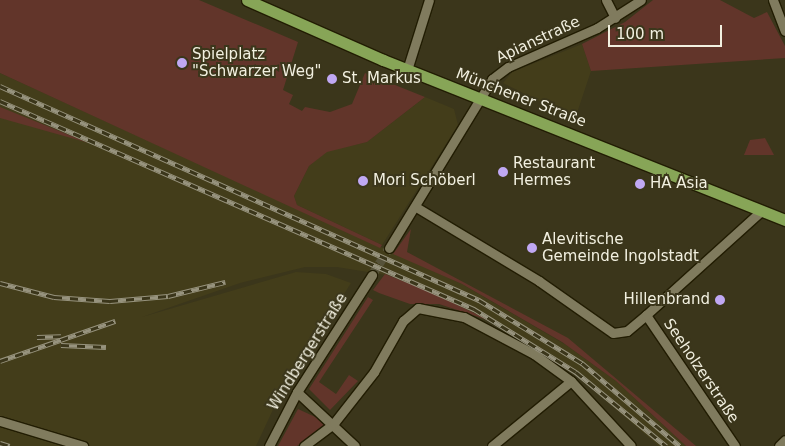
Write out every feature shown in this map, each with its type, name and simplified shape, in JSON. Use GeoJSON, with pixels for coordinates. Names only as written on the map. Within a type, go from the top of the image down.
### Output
{"type":"FeatureCollection","features":[{"type":"Feature","properties":{"kind":"main road","name":"Münchener Straße"},"geometry":{"type":"LineString","coordinates":[[248,0],[406,70],[785,220]]}},
{"type":"Feature","properties":{"kind":"street"},"geometry":{"type":"LineString","coordinates":[[406,70],[429,0]]}},
{"type":"Feature","properties":{"kind":"street"},"geometry":{"type":"LineString","coordinates":[[606,0],[615,18]]}},
{"type":"Feature","properties":{"kind":"street","name":"Apianstraße"},"geometry":{"type":"LineString","coordinates":[[481,99],[499,72],[615,18],[641,0]]}},
{"type":"Feature","properties":{"kind":"street"},"geometry":{"type":"LineString","coordinates":[[773,0],[785,31]]}},
{"type":"Feature","properties":{"kind":"street"},"geometry":{"type":"LineString","coordinates":[[389,248],[481,99]]}},
{"type":"Feature","properties":{"kind":"street","name":"Seeholzerstraße"},"geometry":{"type":"LineString","coordinates":[[416,207],[526,273],[613,333],[626,331],[646,315],[735,446]]}},
{"type":"Feature","properties":{"kind":"street"},"geometry":{"type":"LineString","coordinates":[[646,315],[760,210]]}},
{"type":"Feature","properties":{"kind":"street","name":"Windbergerstraße"},"geometry":{"type":"LineString","coordinates":[[269,446],[297,392],[372,275]]}},
{"type":"Feature","properties":{"kind":"street"},"geometry":{"type":"LineString","coordinates":[[304,446],[334,423],[374,372],[403,321],[418,308],[464,317],[492,329],[571,381],[631,446]]}},
{"type":"Feature","properties":{"kind":"street"},"geometry":{"type":"LineString","coordinates":[[492,446],[571,381]]}},
{"type":"Feature","properties":{"kind":"street"},"geometry":{"type":"LineString","coordinates":[[297,392],[334,423],[355,446]]}},
{"type":"Feature","properties":{"kind":"street"},"geometry":{"type":"LineString","coordinates":[[0,421],[83,446]]}},
{"type":"Feature","properties":{"kind":"street"},"geometry":{"type":"LineString","coordinates":[[780,446],[785,440]]}},
{"type":"Feature","properties":{"kind":"shaded area"},"geometry":{"type":"Polygon","coordinates":[[[0,0],[199,0],[298,42],[283,90],[293,95],[289,104],[302,111],[305,107],[330,112],[352,104],[365,73],[425,97],[367,142],[327,152],[309,166],[294,196],[297,205],[382,245],[380,248],[0,73],[0,0]]]}},
{"type":"Feature","properties":{"kind":"shaded area"},"geometry":{"type":"Polygon","coordinates":[[[653,0],[720,0],[754,18],[767,12],[785,46],[785,58],[591,71],[582,44],[625,22],[653,0]]]}},
{"type":"Feature","properties":{"kind":"shaded area"},"geometry":{"type":"Polygon","coordinates":[[[582,44],[591,71],[575,119],[503,83],[512,72],[582,44]]]}},
{"type":"Feature","properties":{"kind":"shaded area"},"geometry":{"type":"Polygon","coordinates":[[[0,73],[462,284],[566,345],[616,381],[686,446],[659,446],[578,377],[491,321],[392,276],[337,267],[305,267],[240,283],[142,317],[296,272],[326,274],[351,283],[277,401],[256,446],[67,446],[68,442],[0,418],[0,73]]]}},
{"type":"Feature","properties":{"kind":"shaded area","name":"Mori Schöberl"},"geometry":{"type":"Polygon","coordinates":[[[425,97],[454,109],[458,125],[382,245],[297,205],[294,196],[309,166],[327,151],[367,142],[425,97]]]}},
{"type":"Feature","properties":{"kind":"shaded area"},"geometry":{"type":"Polygon","coordinates":[[[0,107],[89,143],[0,118],[0,107]]]}},
{"type":"Feature","properties":{"kind":"shaded area"},"geometry":{"type":"Polygon","coordinates":[[[765,138],[774,155],[744,155],[750,140],[765,138]]]}},
{"type":"Feature","properties":{"kind":"shaded area"},"geometry":{"type":"Polygon","coordinates":[[[411,229],[407,252],[568,338],[696,446],[686,446],[616,381],[562,342],[462,284],[393,254],[411,229]]]}},
{"type":"Feature","properties":{"kind":"shaded area"},"geometry":{"type":"Polygon","coordinates":[[[385,274],[426,290],[491,321],[439,304],[410,304],[373,290],[385,274]]]}},
{"type":"Feature","properties":{"kind":"shaded area"},"geometry":{"type":"Polygon","coordinates":[[[368,297],[373,300],[319,382],[336,394],[349,375],[358,381],[330,410],[309,389],[368,297]]]}},
{"type":"Feature","properties":{"kind":"shaded area"},"geometry":{"type":"Polygon","coordinates":[[[298,409],[324,421],[324,427],[297,446],[278,446],[298,409]]]}},
{"type":"Feature","properties":{"kind":"shaded area"},"geometry":{"type":"Polygon","coordinates":[[[0,426],[66,443],[65,446],[0,446],[0,426]]]}},
{"type":"Feature","properties":{"kind":"tunnel"},"geometry":{"type":"LineString","coordinates":[[372,275],[389,248]]}},
{"type":"Feature","properties":{"kind":"railway"},"geometry":{"type":"LineString","coordinates":[[0,86],[479,300],[582,363],[680,446]]}},
{"type":"Feature","properties":{"kind":"railway"},"geometry":{"type":"LineString","coordinates":[[0,101],[474,309],[576,372],[666,446]]}},
{"type":"Feature","properties":{"kind":"railway"},"geometry":{"type":"LineString","coordinates":[[0,283],[54,297],[110,301],[168,296],[225,282]]}},
{"type":"Feature","properties":{"kind":"railway"},"geometry":{"type":"LineString","coordinates":[[0,361],[115,321]]}},
{"type":"Feature","properties":{"kind":"railway"},"geometry":{"type":"LineString","coordinates":[[37,337],[61,336]]}},
{"type":"Feature","properties":{"kind":"railway"},"geometry":{"type":"LineString","coordinates":[[61,345],[106,347]]}},
{"type":"Feature","properties":{"kind":"railway"},"geometry":{"type":"LineString","coordinates":[[0,443],[10,446]]}},
{"type":"Feature","properties":{"kind":"place","name":"Spielplatz \"Schwarzer Weg\""},"geometry":{"type":"Point","coordinates":[182,63]}},
{"type":"Feature","properties":{"kind":"place","name":"St. Markus"},"geometry":{"type":"Point","coordinates":[332,79]}},
{"type":"Feature","properties":{"kind":"place","name":"Restaurant Hermes"},"geometry":{"type":"Point","coordinates":[503,172]}},
{"type":"Feature","properties":{"kind":"place","name":"Mori Schöberl"},"geometry":{"type":"Point","coordinates":[363,181]}},
{"type":"Feature","properties":{"kind":"place","name":"HA Asia"},"geometry":{"type":"Point","coordinates":[640,184]}},
{"type":"Feature","properties":{"kind":"place","name":"Alevitische Gemeinde Ingolstadt"},"geometry":{"type":"Point","coordinates":[532,248]}},
{"type":"Feature","properties":{"kind":"place","name":"Hillenbrand"},"geometry":{"type":"Point","coordinates":[720,300]}}]}
